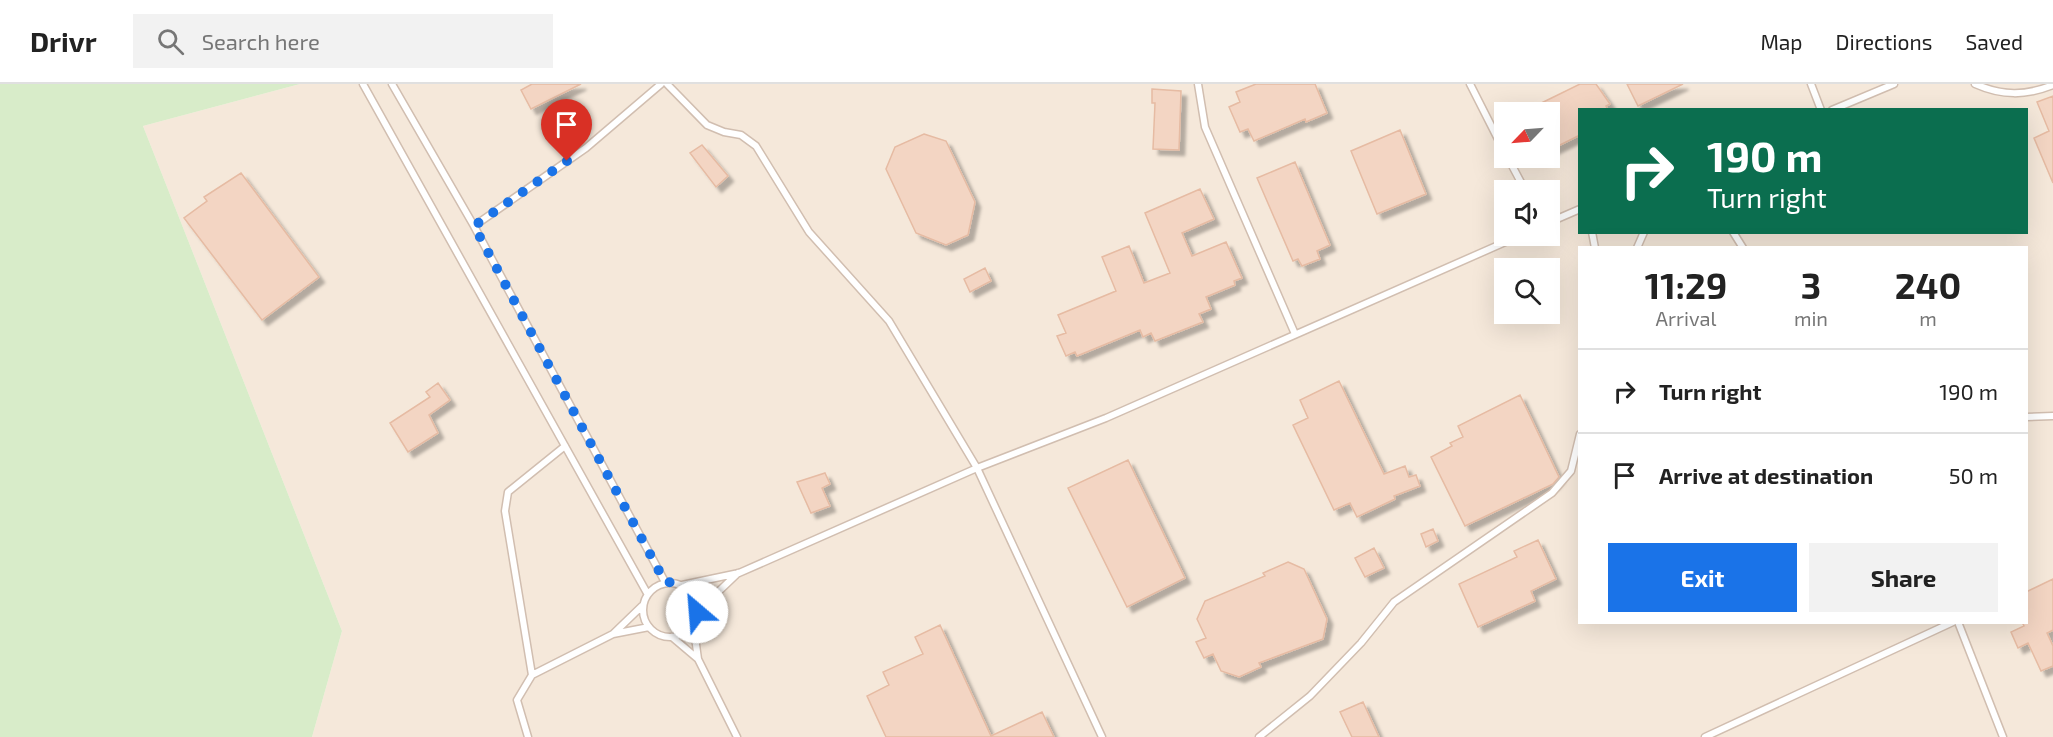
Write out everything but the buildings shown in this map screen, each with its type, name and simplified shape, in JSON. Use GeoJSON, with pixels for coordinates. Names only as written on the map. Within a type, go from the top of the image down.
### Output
{"type":"FeatureCollection","features":[{"type":"Feature","properties":{"kind":"lane"},"geometry":{"type":"LineString","coordinates":[[363,84],[647,593]]}},
{"type":"Feature","properties":{"kind":"lane"},"geometry":{"type":"LineString","coordinates":[[392,84],[474,226],[665,582]]}},
{"type":"Feature","properties":{"kind":"lane"},"geometry":{"type":"LineString","coordinates":[[474,226],[586,148],[661,84]]}},
{"type":"Feature","properties":{"kind":"lane"},"geometry":{"type":"LineString","coordinates":[[667,84],[707,125],[724,132],[741,135],[756,146],[809,232],[890,321],[978,468],[1102,737]]}},
{"type":"Feature","properties":{"kind":"lane"},"geometry":{"type":"LineString","coordinates":[[1198,84],[1205,127],[1295,334]]}},
{"type":"Feature","properties":{"kind":"lane"},"geometry":{"type":"LineString","coordinates":[[1470,84],[1494,131]]}},
{"type":"Feature","properties":{"kind":"lane"},"geometry":{"type":"LineString","coordinates":[[1812,84],[1820,108]]}},
{"type":"Feature","properties":{"kind":"lane"},"geometry":{"type":"LineString","coordinates":[[1837,108],[1894,84]]}},
{"type":"Feature","properties":{"kind":"lane"},"geometry":{"type":"LineString","coordinates":[[1976,84],[1990,91],[2026,94],[2053,85]]}},
{"type":"Feature","properties":{"kind":"lane"},"geometry":{"type":"LineString","coordinates":[[1560,218],[1578,210]]}},
{"type":"Feature","properties":{"kind":"lane"},"geometry":{"type":"LineString","coordinates":[[613,634],[642,606],[647,593],[665,582],[682,585],[739,573],[978,468],[1106,418],[1496,246]]}},
{"type":"Feature","properties":{"kind":"lane"},"geometry":{"type":"LineString","coordinates":[[2028,417],[2053,416]]}},
{"type":"Feature","properties":{"kind":"lane"},"geometry":{"type":"LineString","coordinates":[[1259,737],[1310,696],[1361,643],[1394,602],[1552,493],[1571,471],[1578,443]]}},
{"type":"Feature","properties":{"kind":"lane"},"geometry":{"type":"LineString","coordinates":[[532,675],[505,511],[508,492],[565,447]]}},
{"type":"Feature","properties":{"kind":"lane"},"geometry":{"type":"LineString","coordinates":[[642,606],[643,617],[649,627],[663,636],[681,635],[693,623],[697,612],[739,573]]}},
{"type":"Feature","properties":{"kind":"lane"},"geometry":{"type":"LineString","coordinates":[[682,585],[693,596],[697,612]]}},
{"type":"Feature","properties":{"kind":"lane"},"geometry":{"type":"LineString","coordinates":[[693,623],[698,659],[737,737]]}},
{"type":"Feature","properties":{"kind":"lane"},"geometry":{"type":"LineString","coordinates":[[1705,737],[1952,624]]}},
{"type":"Feature","properties":{"kind":"lane"},"geometry":{"type":"LineString","coordinates":[[1957,624],[2003,737]]}},
{"type":"Feature","properties":{"kind":"lane"},"geometry":{"type":"LineString","coordinates":[[528,737],[517,700],[532,675],[613,634],[649,627]]}},
{"type":"Feature","properties":{"kind":"lane"},"geometry":{"type":"LineString","coordinates":[[672,637],[698,659]]}},
{"type":"Feature","properties":{"kind":"shaded area"},"geometry":{"type":"Polygon","coordinates":[[[300,84],[2053,84],[2053,737],[312,737],[342,631],[143,126],[300,84]]]}},
{"type":"Feature","properties":{"kind":"green space"},"geometry":{"type":"Polygon","coordinates":[[[0,84],[300,84],[143,126],[342,631],[312,737],[0,737],[0,84]]]}},
{"type":"Feature","properties":{"kind":"route"},"geometry":{"type":"LineString","coordinates":[[567,161],[474,226],[665,582],[674,582],[689,590],[697,612]]}}]}
